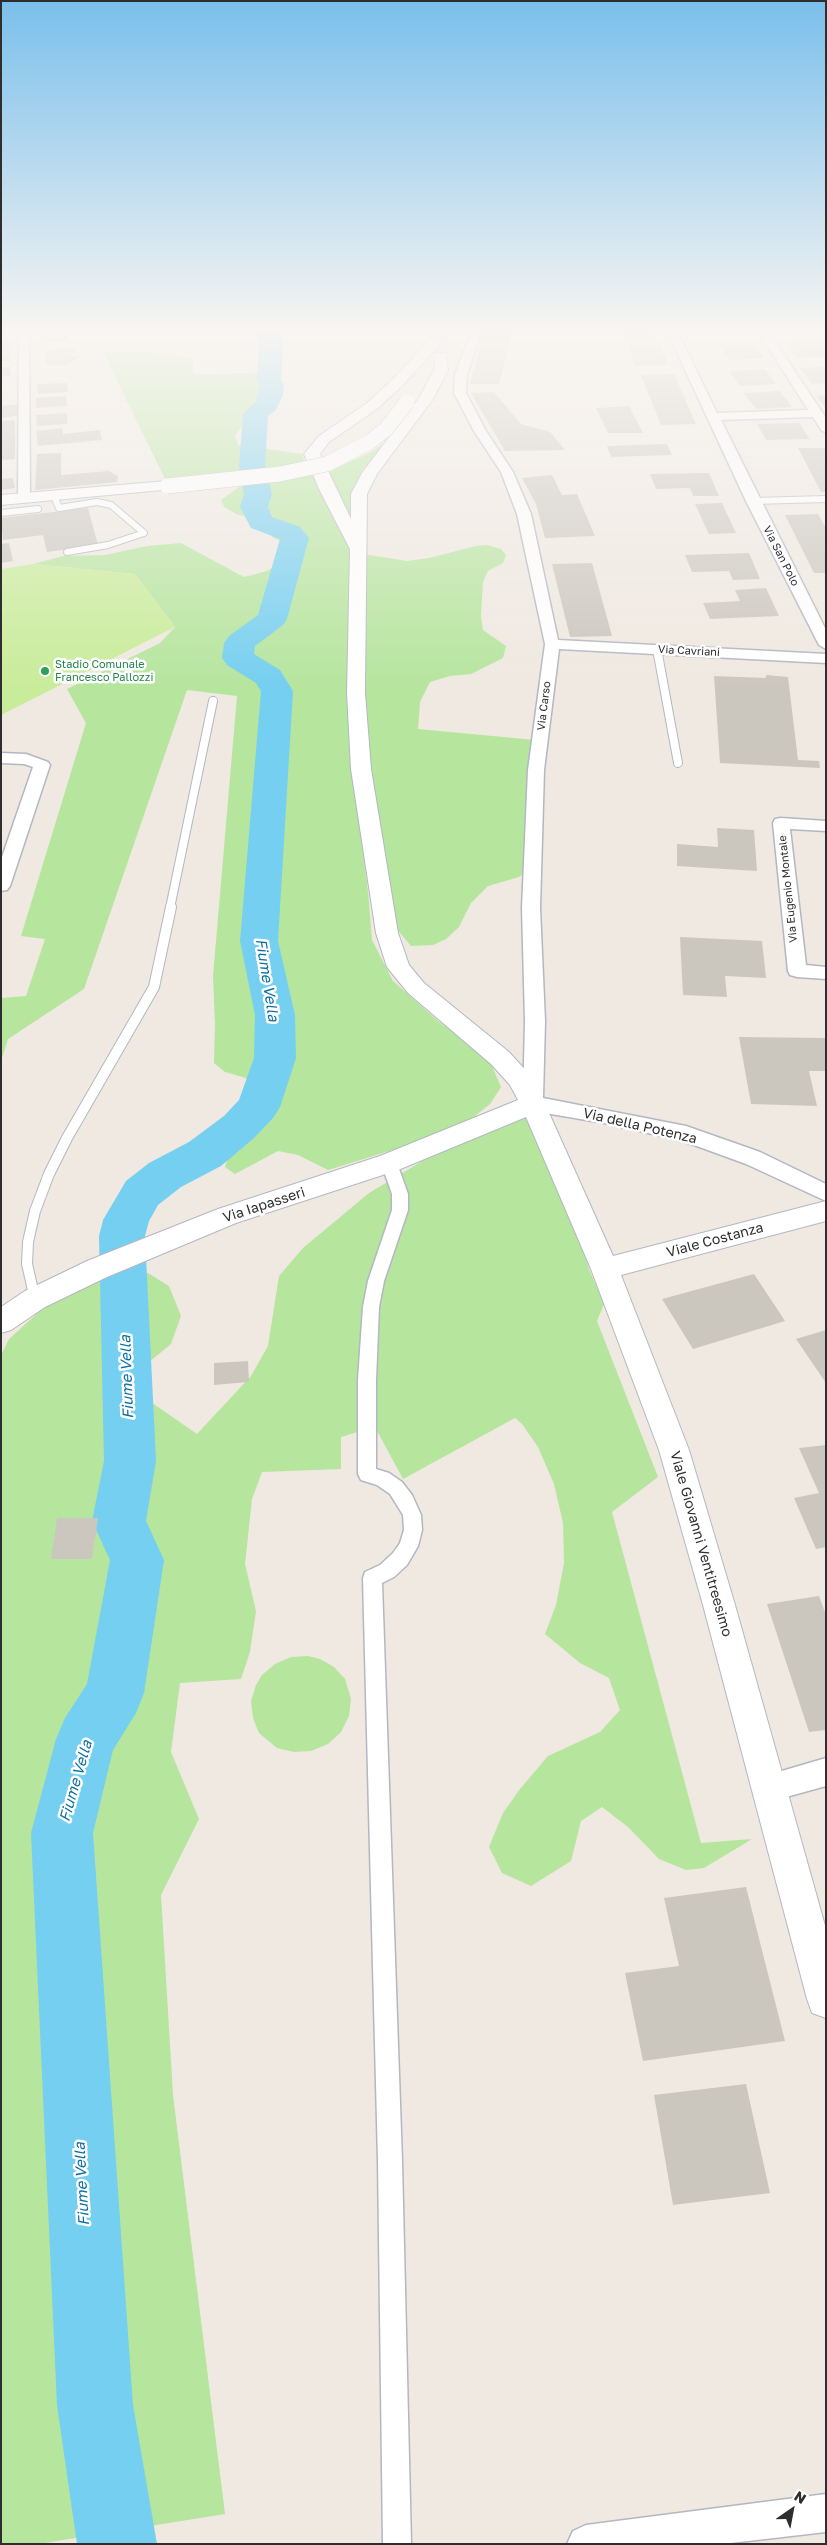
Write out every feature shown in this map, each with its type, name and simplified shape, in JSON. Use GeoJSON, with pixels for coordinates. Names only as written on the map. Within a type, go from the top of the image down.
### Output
{"type":"FeatureCollection","features":[{"type":"Feature","properties":{"kind":"street"},"geometry":{"type":"LineString","coordinates":[[21,503],[22,450]]}},
{"type":"Feature","properties":{"kind":"street"},"geometry":{"type":"LineString","coordinates":[[314,450],[312,454],[328,491],[358,550]]}},
{"type":"Feature","properties":{"kind":"street"},"geometry":{"type":"LineString","coordinates":[[1,500],[21,503],[54,496],[280,474],[327,464],[354,450]]}},
{"type":"Feature","properties":{"kind":"street","name":"Viale Giovanni Ventitreesimo"},"geometry":{"type":"LineString","coordinates":[[389,450],[364,483],[360,494],[356,693],[361,769],[387,934],[398,966],[416,988],[500,1058],[520,1080],[533,1104],[605,1268],[674,1450],[719,1605],[826,1999]]}},
{"type":"Feature","properties":{"kind":"street","name":"Via Carso"},"geometry":{"type":"LineString","coordinates":[[492,450],[507,472],[524,514],[552,644],[536,770],[531,908],[535,1021],[533,1104]]}},
{"type":"Feature","properties":{"kind":"street","name":"Via San Polo"},"geometry":{"type":"LineString","coordinates":[[729,450],[826,645]]}},
{"type":"Feature","properties":{"kind":"street","name":"Via Cavriani"},"geometry":{"type":"LineString","coordinates":[[552,644],[826,659]]}},
{"type":"Feature","properties":{"kind":"street"},"geometry":{"type":"LineString","coordinates":[[1,758],[34,761],[42,764],[1,886]]}},
{"type":"Feature","properties":{"kind":"street","name":"Via Eugenio Montale"},"geometry":{"type":"LineString","coordinates":[[826,826],[781,823],[797,971],[826,973]]}},
{"type":"Feature","properties":{"kind":"street","name":"Via Iapasseri"},"geometry":{"type":"LineString","coordinates":[[1,1322],[34,1299],[97,1269],[227,1216],[389,1163],[533,1104]]}},
{"type":"Feature","properties":{"kind":"street","name":"Via della Potenza"},"geometry":{"type":"LineString","coordinates":[[533,1104],[604,1116],[686,1134],[753,1158],[826,1194]]}},
{"type":"Feature","properties":{"kind":"street"},"geometry":{"type":"LineString","coordinates":[[389,1163],[400,1194],[400,1210],[376,1281],[371,1307],[367,1380],[368,1474],[383,1479],[396,1488],[406,1501],[412,1515],[413,1530],[409,1546],[400,1559],[388,1571],[372,1578],[390,2161],[397,2544]]}},
{"type":"Feature","properties":{"kind":"street","name":"Viale Costanza"},"geometry":{"type":"LineString","coordinates":[[605,1268],[826,1211]]}},
{"type":"Feature","properties":{"kind":"street"},"geometry":{"type":"LineString","coordinates":[[768,1788],[826,1772]]}},
{"type":"Feature","properties":{"kind":"street"},"geometry":{"type":"LineString","coordinates":[[586,2544],[720,2525],[826,2513]]}},
{"type":"Feature","properties":{"kind":"lane"},"geometry":{"type":"LineString","coordinates":[[54,496],[59,508],[97,502],[111,505],[144,534],[108,545],[67,552]]}},
{"type":"Feature","properties":{"kind":"lane"},"geometry":{"type":"LineString","coordinates":[[753,501],[826,499]]}},
{"type":"Feature","properties":{"kind":"lane"},"geometry":{"type":"LineString","coordinates":[[1,513],[21,503],[38,509]]}},
{"type":"Feature","properties":{"kind":"lane"},"geometry":{"type":"LineString","coordinates":[[657,649],[678,763]]}},
{"type":"Feature","properties":{"kind":"lane"},"geometry":{"type":"LineString","coordinates":[[34,1299],[27,1264],[28,1242],[35,1210],[49,1174],[67,1138],[154,987],[213,701]]}},
{"type":"Feature","properties":{"kind":"green space"},"geometry":{"type":"Polygon","coordinates":[[[151,450],[272,450],[302,454],[305,463],[283,468],[165,479],[151,450]]]}},
{"type":"Feature","properties":{"kind":"green space"},"geometry":{"type":"Polygon","coordinates":[[[374,450],[383,450],[360,482],[354,528],[328,472],[374,450]]]}},
{"type":"Feature","properties":{"kind":"green space"},"geometry":{"type":"Polygon","coordinates":[[[314,474],[345,535],[352,555],[350,676],[356,800],[368,891],[372,940],[393,981],[438,1021],[489,1059],[501,1087],[490,1104],[466,1123],[415,1143],[328,1170],[298,1155],[278,1151],[235,1174],[225,1167],[228,1157],[257,1126],[246,1078],[225,1072],[214,1063],[213,976],[237,696],[187,690],[84,989],[8,1039],[1,1061],[1,998],[26,996],[45,939],[21,936],[86,723],[67,689],[160,643],[175,627],[135,574],[33,564],[63,556],[105,555],[147,546],[181,543],[244,577],[267,571],[277,565],[285,550],[280,541],[272,537],[269,530],[271,523],[236,514],[224,507],[221,500],[239,487],[314,474]]]}},
{"type":"Feature","properties":{"kind":"green space"},"geometry":{"type":"Polygon","coordinates":[[[487,545],[501,549],[506,555],[503,563],[488,571],[483,582],[481,616],[483,630],[506,646],[503,658],[471,674],[450,676],[430,682],[420,702],[418,729],[535,740],[526,872],[519,877],[488,886],[471,903],[459,927],[446,939],[433,945],[411,946],[386,916],[366,758],[358,655],[363,554],[407,561],[487,545]]]}},
{"type":"Feature","properties":{"kind":"green space","name":"Stadio Comunale Francesco Pallozzi"},"geometry":{"type":"Polygon","coordinates":[[[33,564],[135,574],[175,627],[1,715],[1,569],[33,564]]]}},
{"type":"Feature","properties":{"kind":"green space"},"geometry":{"type":"Polygon","coordinates":[[[532,1116],[604,1304],[597,1321],[658,1477],[612,1512],[701,1843],[752,1839],[704,1868],[686,1870],[659,1859],[628,1827],[602,1807],[581,1821],[571,1861],[531,1886],[502,1873],[489,1847],[503,1813],[520,1789],[548,1756],[600,1732],[620,1710],[609,1678],[580,1663],[545,1634],[556,1605],[564,1563],[563,1523],[554,1484],[538,1447],[522,1424],[515,1418],[403,1479],[375,1427],[341,1437],[341,1469],[262,1472],[252,1499],[245,1564],[256,1611],[250,1652],[241,1679],[180,1683],[171,1752],[199,1819],[161,1895],[173,2095],[225,2514],[38,2544],[1,2544],[1,1355],[9,1339],[41,1310],[93,1282],[148,1273],[169,1286],[181,1316],[171,1344],[143,1367],[148,1400],[197,1434],[251,1376],[268,1346],[279,1276],[303,1248],[369,1193],[456,1141],[532,1116]]]}},
{"type":"Feature","properties":{"kind":"green space"},"geometry":{"type":"Polygon","coordinates":[[[308,1656],[320,1659],[334,1667],[345,1679],[351,1699],[349,1716],[341,1732],[328,1744],[311,1751],[294,1752],[277,1748],[259,1733],[253,1718],[251,1701],[256,1685],[262,1675],[275,1664],[291,1657],[308,1656]]]}},
{"type":"Feature","properties":{"kind":"building"},"geometry":{"type":"Polygon","coordinates":[[[1,450],[15,450],[15,459],[1,460],[1,450]]]}},
{"type":"Feature","properties":{"kind":"building"},"geometry":{"type":"Polygon","coordinates":[[[504,450],[565,450],[505,451],[504,450]]]}},
{"type":"Feature","properties":{"kind":"building"},"geometry":{"type":"Polygon","coordinates":[[[608,450],[670,450],[672,455],[611,457],[608,450]]]}},
{"type":"Feature","properties":{"kind":"building"},"geometry":{"type":"Polygon","coordinates":[[[799,450],[826,450],[826,492],[821,492],[799,450]]]}},
{"type":"Feature","properties":{"kind":"building"},"geometry":{"type":"Polygon","coordinates":[[[61,453],[61,475],[109,471],[118,476],[117,482],[35,490],[37,454],[61,453]]]}},
{"type":"Feature","properties":{"kind":"building"},"geometry":{"type":"Polygon","coordinates":[[[709,473],[719,496],[693,496],[690,488],[656,489],[650,474],[709,473]]]}},
{"type":"Feature","properties":{"kind":"building"},"geometry":{"type":"Polygon","coordinates":[[[552,475],[562,495],[577,494],[595,536],[545,538],[536,504],[522,478],[552,475]]]}},
{"type":"Feature","properties":{"kind":"building"},"geometry":{"type":"Polygon","coordinates":[[[13,478],[15,488],[1,490],[1,479],[13,478]]]}},
{"type":"Feature","properties":{"kind":"building"},"geometry":{"type":"Polygon","coordinates":[[[722,503],[736,533],[709,534],[695,504],[722,503]]]}},
{"type":"Feature","properties":{"kind":"building"},"geometry":{"type":"Polygon","coordinates":[[[88,508],[98,545],[47,552],[43,535],[3,540],[1,518],[88,508]]]}},
{"type":"Feature","properties":{"kind":"building"},"geometry":{"type":"Polygon","coordinates":[[[818,514],[826,528],[826,573],[814,573],[785,515],[818,514]]]}},
{"type":"Feature","properties":{"kind":"building"},"geometry":{"type":"Polygon","coordinates":[[[9,543],[13,561],[1,563],[1,544],[9,543]]]}},
{"type":"Feature","properties":{"kind":"building"},"geometry":{"type":"Polygon","coordinates":[[[749,553],[760,579],[733,580],[729,571],[692,572],[685,555],[749,553]]]}},
{"type":"Feature","properties":{"kind":"building"},"geometry":{"type":"Polygon","coordinates":[[[592,563],[612,636],[570,637],[552,564],[592,563]]]}},
{"type":"Feature","properties":{"kind":"building"},"geometry":{"type":"Polygon","coordinates":[[[766,588],[779,616],[710,619],[703,603],[740,601],[735,590],[766,588]]]}},
{"type":"Feature","properties":{"kind":"building"},"geometry":{"type":"Polygon","coordinates":[[[766,675],[788,677],[798,760],[819,761],[820,768],[720,763],[714,676],[766,678],[766,675]]]}},
{"type":"Feature","properties":{"kind":"building"},"geometry":{"type":"Polygon","coordinates":[[[717,828],[754,830],[757,871],[677,866],[677,844],[718,847],[717,828]]]}},
{"type":"Feature","properties":{"kind":"building"},"geometry":{"type":"Polygon","coordinates":[[[680,937],[762,941],[766,978],[725,976],[727,997],[683,995],[680,937]]]}},
{"type":"Feature","properties":{"kind":"building"},"geometry":{"type":"Polygon","coordinates":[[[739,1037],[826,1038],[826,1071],[809,1071],[817,1106],[751,1104],[739,1037]]]}},
{"type":"Feature","properties":{"kind":"building"},"geometry":{"type":"Polygon","coordinates":[[[754,1274],[785,1321],[693,1349],[662,1299],[754,1274]]]}},
{"type":"Feature","properties":{"kind":"building"},"geometry":{"type":"Polygon","coordinates":[[[826,1330],[826,1383],[796,1339],[826,1330]]]}},
{"type":"Feature","properties":{"kind":"building"},"geometry":{"type":"Polygon","coordinates":[[[248,1361],[249,1382],[214,1385],[214,1363],[248,1361]]]}},
{"type":"Feature","properties":{"kind":"building"},"geometry":{"type":"Polygon","coordinates":[[[826,1445],[826,1547],[816,1549],[794,1498],[819,1493],[799,1448],[826,1445]]]}},
{"type":"Feature","properties":{"kind":"building"},"geometry":{"type":"Polygon","coordinates":[[[57,1518],[98,1518],[92,1559],[51,1559],[57,1518]]]}},
{"type":"Feature","properties":{"kind":"building"},"geometry":{"type":"Polygon","coordinates":[[[819,1596],[826,1615],[826,1730],[809,1732],[767,1604],[819,1596]]]}},
{"type":"Feature","properties":{"kind":"building"},"geometry":{"type":"Polygon","coordinates":[[[746,1887],[785,2041],[643,2061],[625,1973],[679,1966],[664,1898],[746,1887]]]}},
{"type":"Feature","properties":{"kind":"building"},"geometry":{"type":"Polygon","coordinates":[[[746,2084],[770,2193],[673,2205],[654,2095],[746,2084]]]}},
{"type":"Feature","properties":{"kind":"waterway","name":"Fiume Vella"},"geometry":{"type":"LineString","coordinates":[[117,2544],[95,2405],[62,1833],[86,1739],[115,1693],[137,1560],[119,1521],[130,1461],[122,1236],[126,1220],[142,1193],[165,1175],[205,1154],[239,1127],[258,1107],[275,1058],[275,1015],[259,941],[277,691],[269,677],[238,658],[240,643],[272,619],[295,538],[290,533],[261,522],[254,507],[258,494],[252,467],[253,450]]}},
{"type":"Feature","properties":{"kind":"place","name":"Stadio Comunale Francesco Pallozzi"},"geometry":{"type":"Point","coordinates":[45,671]}}]}
